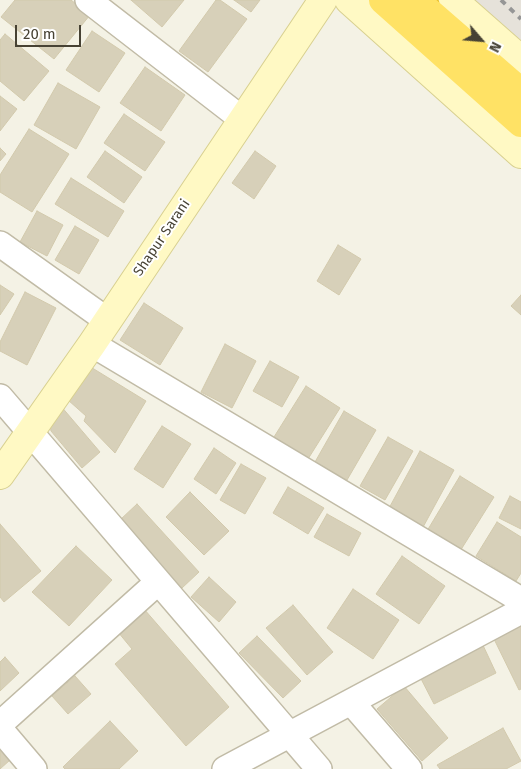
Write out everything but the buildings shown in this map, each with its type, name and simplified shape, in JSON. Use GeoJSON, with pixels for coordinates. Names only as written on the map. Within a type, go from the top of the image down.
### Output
{"type":"FeatureCollection","features":[{"type":"Feature","properties":{"kind":"highway"},"geometry":{"type":"LineString","coordinates":[[383,0],[521,123]]}},
{"type":"Feature","properties":{"kind":"highway"},"geometry":{"type":"LineString","coordinates":[[415,0],[521,92]]}},
{"type":"Feature","properties":{"kind":"street"},"geometry":{"type":"LineString","coordinates":[[88,0],[242,119]]}},
{"type":"Feature","properties":{"kind":"street","name":"Shapur Sarani"},"geometry":{"type":"LineString","coordinates":[[0,475],[108,321],[323,0]]}},
{"type":"Feature","properties":{"kind":"street"},"geometry":{"type":"LineString","coordinates":[[349,0],[521,154]]}},
{"type":"Feature","properties":{"kind":"street"},"geometry":{"type":"LineString","coordinates":[[453,0],[521,60]]}},
{"type":"Feature","properties":{"kind":"street"},"geometry":{"type":"LineString","coordinates":[[0,244],[108,321]]}},
{"type":"Feature","properties":{"kind":"street"},"geometry":{"type":"LineString","coordinates":[[92,344],[521,600]]}},
{"type":"Feature","properties":{"kind":"street"},"geometry":{"type":"LineString","coordinates":[[0,398],[31,432],[287,735],[319,769]]}},
{"type":"Feature","properties":{"kind":"street"},"geometry":{"type":"LineString","coordinates":[[0,724],[158,582]]}},
{"type":"Feature","properties":{"kind":"street"},"geometry":{"type":"LineString","coordinates":[[225,769],[287,735],[352,703],[521,611]]}},
{"type":"Feature","properties":{"kind":"street"},"geometry":{"type":"LineString","coordinates":[[352,703],[409,769]]}},
{"type":"Feature","properties":{"kind":"street"},"geometry":{"type":"LineString","coordinates":[[0,729],[34,769]]}},
{"type":"Feature","properties":{"kind":"shaded area"},"geometry":{"type":"Polygon","coordinates":[[[468,0],[521,0],[521,45],[468,0]]]}},
{"type":"Feature","properties":{"kind":"railway"},"geometry":{"type":"LineString","coordinates":[[501,0],[521,19]]}}]}
